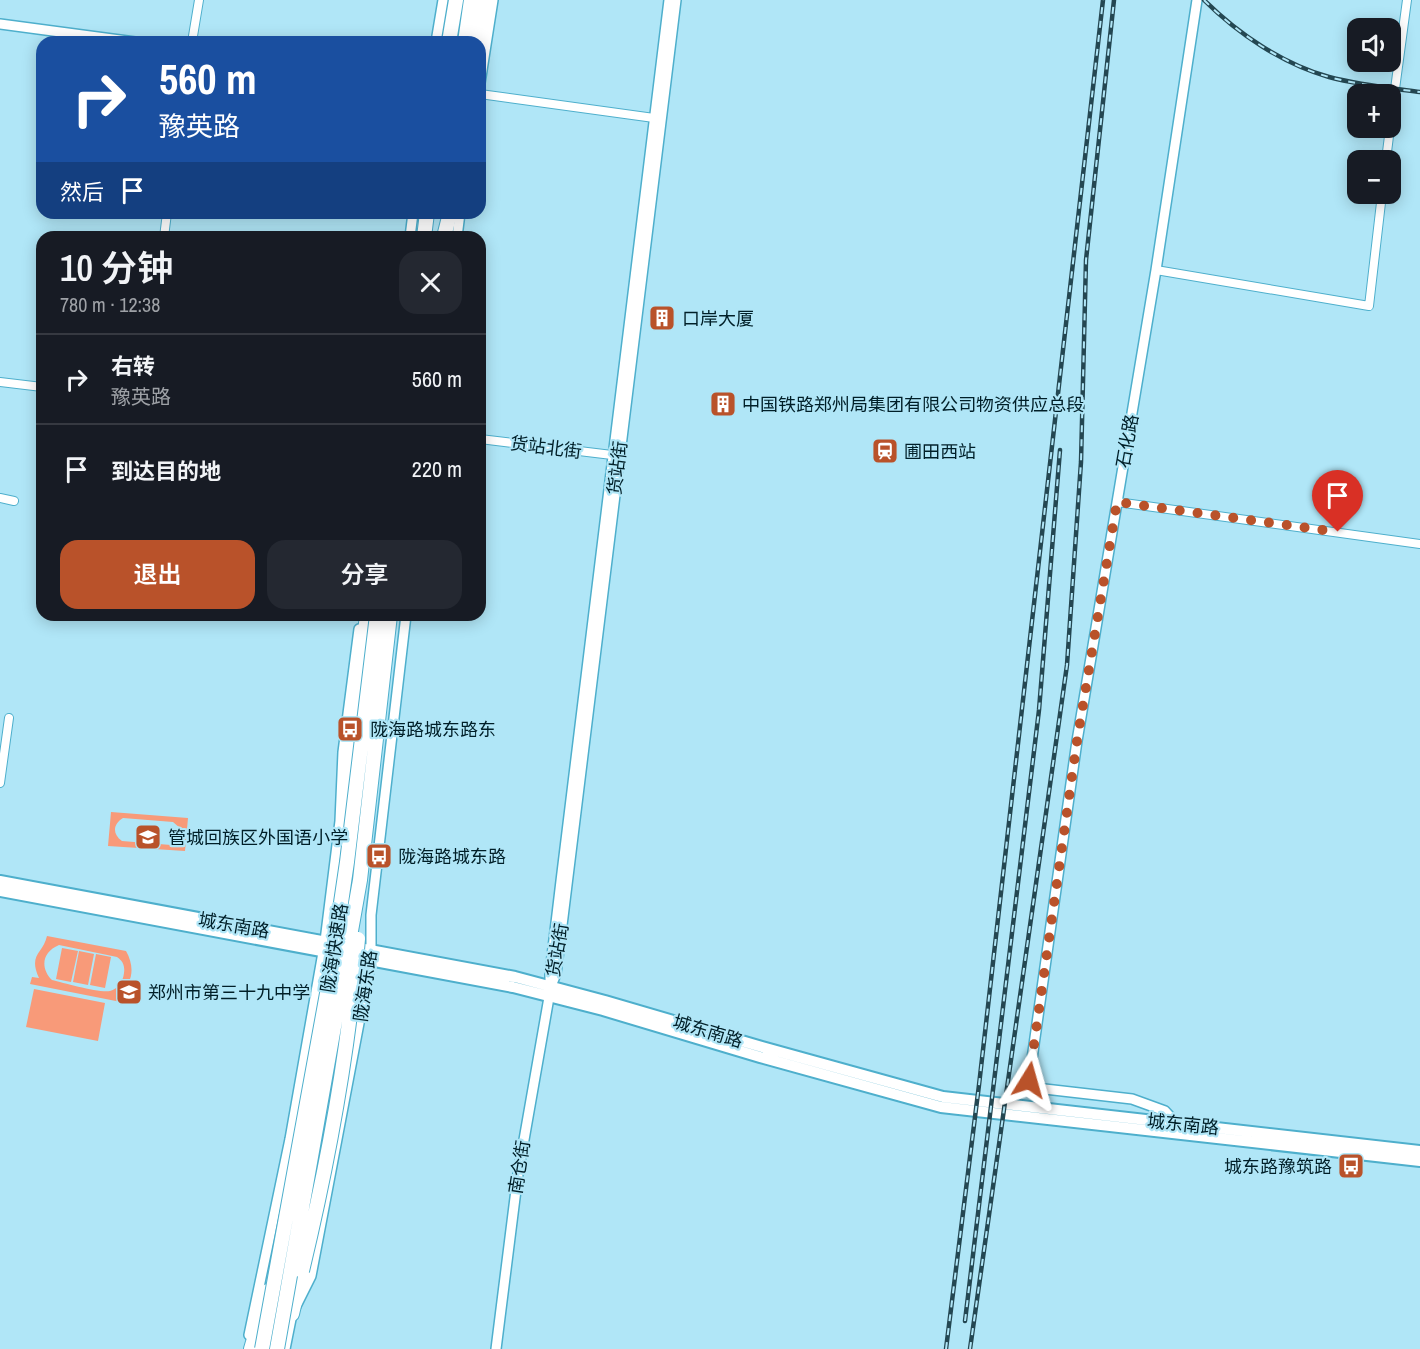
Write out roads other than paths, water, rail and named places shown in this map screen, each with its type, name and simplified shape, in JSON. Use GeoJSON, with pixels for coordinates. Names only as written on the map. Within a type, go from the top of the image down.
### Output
{"type":"FeatureCollection","features":[{"type":"Feature","properties":{"kind":"highway"},"geometry":{"type":"LineString","coordinates":[[450,36],[456,0]]}},
{"type":"Feature","properties":{"kind":"highway"},"geometry":{"type":"LineString","coordinates":[[466,36],[471,0]]}},
{"type":"Feature","properties":{"kind":"highway"},"geometry":{"type":"LineString","coordinates":[[480,36],[485,0]]}},
{"type":"Feature","properties":{"kind":"highway"},"geometry":{"type":"LineString","coordinates":[[351,834],[347,810],[350,757],[366,621]]}},
{"type":"Feature","properties":{"kind":"highway","name":"陇海快速路"},"geometry":{"type":"LineString","coordinates":[[262,1349],[330,977],[351,834],[376,621]]}},
{"type":"Feature","properties":{"kind":"highway","name":"陇海快速路"},"geometry":{"type":"LineString","coordinates":[[277,1349],[360,880],[389,621]]}},
{"type":"Feature","properties":{"kind":"highway"},"geometry":{"type":"LineString","coordinates":[[292,1314],[320,1194],[354,987],[365,882],[366,826]]}},
{"type":"Feature","properties":{"kind":"highway"},"geometry":{"type":"LineString","coordinates":[[251,1349],[279,1258]]}},
{"type":"Feature","properties":{"kind":"main road","name":"城东南路"},"geometry":{"type":"LineString","coordinates":[[0,881],[371,955],[486,971],[760,1057],[941,1107],[1420,1161]]}},
{"type":"Feature","properties":{"kind":"main road","name":"城东南路"},"geometry":{"type":"LineString","coordinates":[[0,891],[323,946]]}},
{"type":"Feature","properties":{"kind":"main road","name":"城东南路"},"geometry":{"type":"LineString","coordinates":[[550,990],[943,1097],[1420,1151]]}},
{"type":"Feature","properties":{"kind":"street"},"geometry":{"type":"LineString","coordinates":[[193,36],[199,0]]}},
{"type":"Feature","properties":{"kind":"street"},"geometry":{"type":"LineString","coordinates":[[437,36],[443,0]]}},
{"type":"Feature","properties":{"kind":"street"},"geometry":{"type":"LineString","coordinates":[[486,45],[493,0]]}},
{"type":"Feature","properties":{"kind":"street","name":"货站街"},"geometry":{"type":"LineString","coordinates":[[550,990],[550,973],[612,455],[669,0]]}},
{"type":"Feature","properties":{"kind":"street","name":"货站街"},"geometry":{"type":"LineString","coordinates":[[550,990],[556,974],[676,0]]}},
{"type":"Feature","properties":{"kind":"street","name":"石化路"},"geometry":{"type":"LineString","coordinates":[[1177,1124],[1165,1111],[1132,1098],[1036,1088],[1029,1080],[1077,741],[1156,270],[1197,0]]}},
{"type":"Feature","properties":{"kind":"street"},"geometry":{"type":"LineString","coordinates":[[1396,84],[1407,0]]}},
{"type":"Feature","properties":{"kind":"street"},"geometry":{"type":"LineString","coordinates":[[0,24],[90,36]]}},
{"type":"Feature","properties":{"kind":"street"},"geometry":{"type":"LineString","coordinates":[[486,95],[654,118]]}},
{"type":"Feature","properties":{"kind":"street"},"geometry":{"type":"LineString","coordinates":[[1156,270],[1369,306],[1381,204]]}},
{"type":"Feature","properties":{"kind":"street"},"geometry":{"type":"LineString","coordinates":[[0,382],[36,386]]}},
{"type":"Feature","properties":{"kind":"street","name":"货站北街"},"geometry":{"type":"LineString","coordinates":[[486,440],[612,455]]}},
{"type":"Feature","properties":{"kind":"street"},"geometry":{"type":"LineString","coordinates":[[0,498],[14,501]]}},
{"type":"Feature","properties":{"kind":"street"},"geometry":{"type":"LineString","coordinates":[[1117,502],[1420,544]]}},
{"type":"Feature","properties":{"kind":"street"},"geometry":{"type":"LineString","coordinates":[[246,1349],[290,1139],[323,946],[340,821],[343,752],[359,621]]}},
{"type":"Feature","properties":{"kind":"street","name":"陇海东路"},"geometry":{"type":"LineString","coordinates":[[285,1349],[292,1314],[311,1276],[371,955],[370,915],[405,621]]}},
{"type":"Feature","properties":{"kind":"street"},"geometry":{"type":"LineString","coordinates":[[0,783],[9,718]]}},
{"type":"Feature","properties":{"kind":"street","name":"南仓街"},"geometry":{"type":"LineString","coordinates":[[496,1349],[518,1174],[550,990]]}},
{"type":"Feature","properties":{"kind":"railway"},"geometry":{"type":"LineString","coordinates":[[946,1349],[979,1085],[1103,0]]}},
{"type":"Feature","properties":{"kind":"railway"},"geometry":{"type":"LineString","coordinates":[[970,1349],[1067,665],[1081,462],[1086,260],[1114,0]]}},
{"type":"Feature","properties":{"kind":"railway"},"geometry":{"type":"LineString","coordinates":[[1204,0],[1246,36],[1295,64],[1340,80],[1420,92]]}},
{"type":"Feature","properties":{"kind":"railway"},"geometry":{"type":"LineString","coordinates":[[965,1321],[1039,710],[1060,450]]}},
{"type":"Feature","properties":{"kind":"place","name":"口岸大厦"},"geometry":{"type":"Point","coordinates":[662,318]}},
{"type":"Feature","properties":{"kind":"place","name":"中国铁路郑州局集团有限公司物资供应总段"},"geometry":{"type":"Point","coordinates":[723,404]}},
{"type":"Feature","properties":{"kind":"place","name":"圃田西站"},"geometry":{"type":"Point","coordinates":[885,451]}},
{"type":"Feature","properties":{"kind":"place","name":"陇海路城东路东"},"geometry":{"type":"Point","coordinates":[350,729]}},
{"type":"Feature","properties":{"kind":"place","name":"管城回族区外国语小学"},"geometry":{"type":"Point","coordinates":[148,837]}},
{"type":"Feature","properties":{"kind":"place","name":"陇海路城东路"},"geometry":{"type":"Point","coordinates":[379,856]}},
{"type":"Feature","properties":{"kind":"place","name":"郑州市第三十九中学"},"geometry":{"type":"Point","coordinates":[129,992]}},
{"type":"Feature","properties":{"kind":"place","name":"城东路豫筑路"},"geometry":{"type":"Point","coordinates":[1351,1166]}}]}
